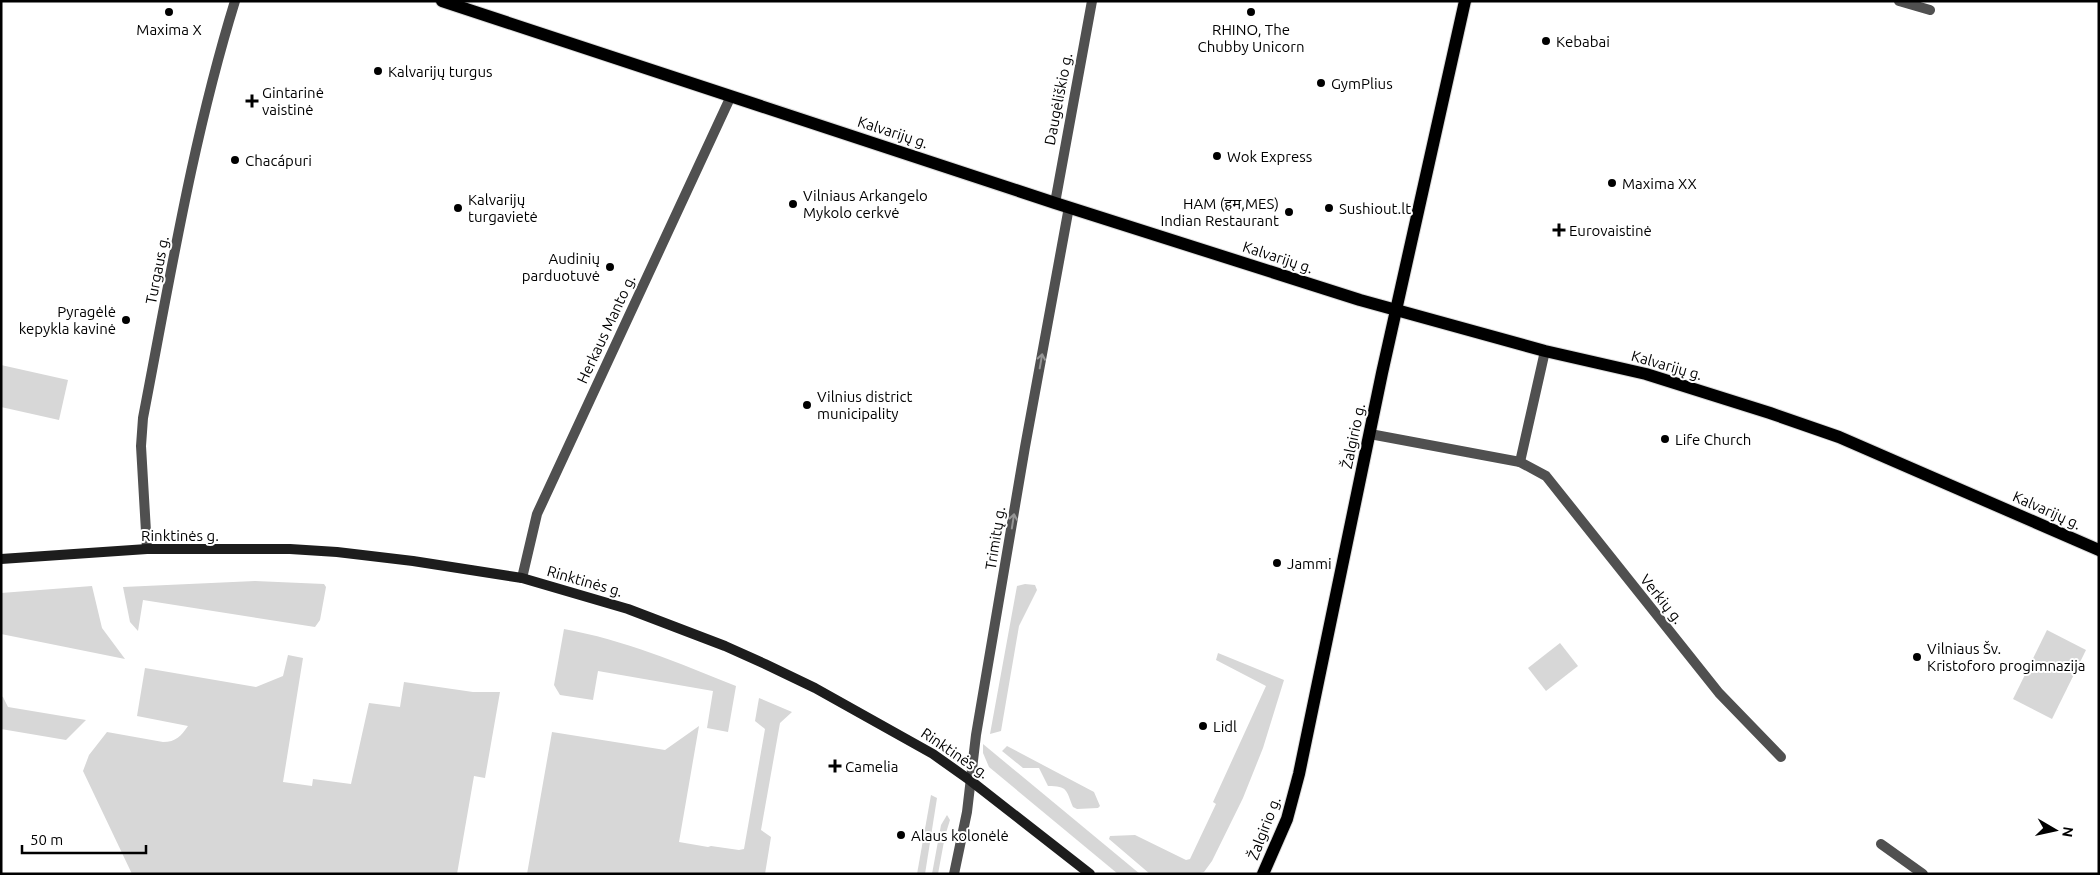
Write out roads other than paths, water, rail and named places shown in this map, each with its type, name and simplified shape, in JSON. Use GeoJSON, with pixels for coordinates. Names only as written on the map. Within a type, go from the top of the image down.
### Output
{"type":"FeatureCollection","features":[{"type":"Feature","properties":{"kind":"main road","name":"Kalvarijų g."},"geometry":{"type":"LineString","coordinates":[[442,1],[1055,203],[1396,310],[1545,351],[1672,382],[1839,437],[2099,550]]}},
{"type":"Feature","properties":{"kind":"main road","name":"Žalgirio g."},"geometry":{"type":"LineString","coordinates":[[1263,874],[1287,819],[1299,774],[1396,310],[1465,1]]}},
{"type":"Feature","properties":{"kind":"main road","name":"Rinktinės g."},"geometry":{"type":"LineString","coordinates":[[1,559],[147,549],[290,549],[337,552],[413,561],[522,578],[628,609],[725,646],[815,688],[933,754],[971,780],[1090,874]]}},
{"type":"Feature","properties":{"kind":"street","name":"Turgaus g."},"geometry":{"type":"LineString","coordinates":[[147,549],[141,446],[143,418],[202,124],[216,61],[235,1]]}},
{"type":"Feature","properties":{"kind":"street","name":"Daugėliškio g."},"geometry":{"type":"LineString","coordinates":[[1055,203],[1092,1]]}},
{"type":"Feature","properties":{"kind":"street"},"geometry":{"type":"LineString","coordinates":[[1899,1],[1930,10]]}},
{"type":"Feature","properties":{"kind":"street","name":"Herkaus Manto g."},"geometry":{"type":"LineString","coordinates":[[522,578],[537,514],[731,96]]}},
{"type":"Feature","properties":{"kind":"street","name":"Trimitų g."},"geometry":{"type":"LineString","coordinates":[[954,874],[967,812],[976,735],[1006,569],[1025,447],[1069,207]]}},
{"type":"Feature","properties":{"kind":"street"},"geometry":{"type":"LineString","coordinates":[[1520,462],[1545,351]]}},
{"type":"Feature","properties":{"kind":"street","name":"Verkių g."},"geometry":{"type":"LineString","coordinates":[[1370,434],[1520,462],[1546,476],[1719,693],[1781,757]]}},
{"type":"Feature","properties":{"kind":"street"},"geometry":{"type":"LineString","coordinates":[[1881,844],[1923,874]]}},
{"type":"Feature","properties":{"kind":"place","name":"Maxima X"},"geometry":{"type":"Point","coordinates":[169,12]}},
{"type":"Feature","properties":{"kind":"place","name":"RHINO, The Chubby Unicorn"},"geometry":{"type":"Point","coordinates":[1251,12]}},
{"type":"Feature","properties":{"kind":"place","name":"Kebabai"},"geometry":{"type":"Point","coordinates":[1546,41]}},
{"type":"Feature","properties":{"kind":"place","name":"Kalvarijų turgus"},"geometry":{"type":"Point","coordinates":[378,71]}},
{"type":"Feature","properties":{"kind":"place","name":"GymPlius"},"geometry":{"type":"Point","coordinates":[1321,83]}},
{"type":"Feature","properties":{"kind":"place","name":"Gintarinė vaistinė"},"geometry":{"type":"Point","coordinates":[252,101]}},
{"type":"Feature","properties":{"kind":"place","name":"Wok Express"},"geometry":{"type":"Point","coordinates":[1217,156]}},
{"type":"Feature","properties":{"kind":"place","name":"Chacápuri"},"geometry":{"type":"Point","coordinates":[235,160]}},
{"type":"Feature","properties":{"kind":"place","name":"Maxima XX"},"geometry":{"type":"Point","coordinates":[1612,183]}},
{"type":"Feature","properties":{"kind":"place","name":"Vilniaus Arkangelo Mykolo cerkvė"},"geometry":{"type":"Point","coordinates":[793,204]}},
{"type":"Feature","properties":{"kind":"place","name":"Kalvarijų turgavietė"},"geometry":{"type":"Point","coordinates":[458,208]}},
{"type":"Feature","properties":{"kind":"place","name":"Sushiout.lt"},"geometry":{"type":"Point","coordinates":[1329,208]}},
{"type":"Feature","properties":{"kind":"place","name":"HAM (हम,MES) Indian Restaurant"},"geometry":{"type":"Point","coordinates":[1289,212]}},
{"type":"Feature","properties":{"kind":"place","name":"Eurovaistinė"},"geometry":{"type":"Point","coordinates":[1559,230]}},
{"type":"Feature","properties":{"kind":"place","name":"Audinių parduotuvė"},"geometry":{"type":"Point","coordinates":[610,267]}},
{"type":"Feature","properties":{"kind":"place","name":"Pyragėlė kepykla kavinė"},"geometry":{"type":"Point","coordinates":[126,320]}},
{"type":"Feature","properties":{"kind":"place","name":"Vilnius district municipality"},"geometry":{"type":"Point","coordinates":[807,405]}},
{"type":"Feature","properties":{"kind":"place","name":"Life Church"},"geometry":{"type":"Point","coordinates":[1665,439]}},
{"type":"Feature","properties":{"kind":"place","name":"Jammi"},"geometry":{"type":"Point","coordinates":[1277,563]}},
{"type":"Feature","properties":{"kind":"place","name":"Vilniaus Šv. Kristoforo progimnazija"},"geometry":{"type":"Point","coordinates":[1917,657]}},
{"type":"Feature","properties":{"kind":"place","name":"Lidl"},"geometry":{"type":"Point","coordinates":[1203,726]}},
{"type":"Feature","properties":{"kind":"place","name":"Camelia"},"geometry":{"type":"Point","coordinates":[835,766]}},
{"type":"Feature","properties":{"kind":"place","name":"Alaus kolonėlė"},"geometry":{"type":"Point","coordinates":[901,835]}}]}
